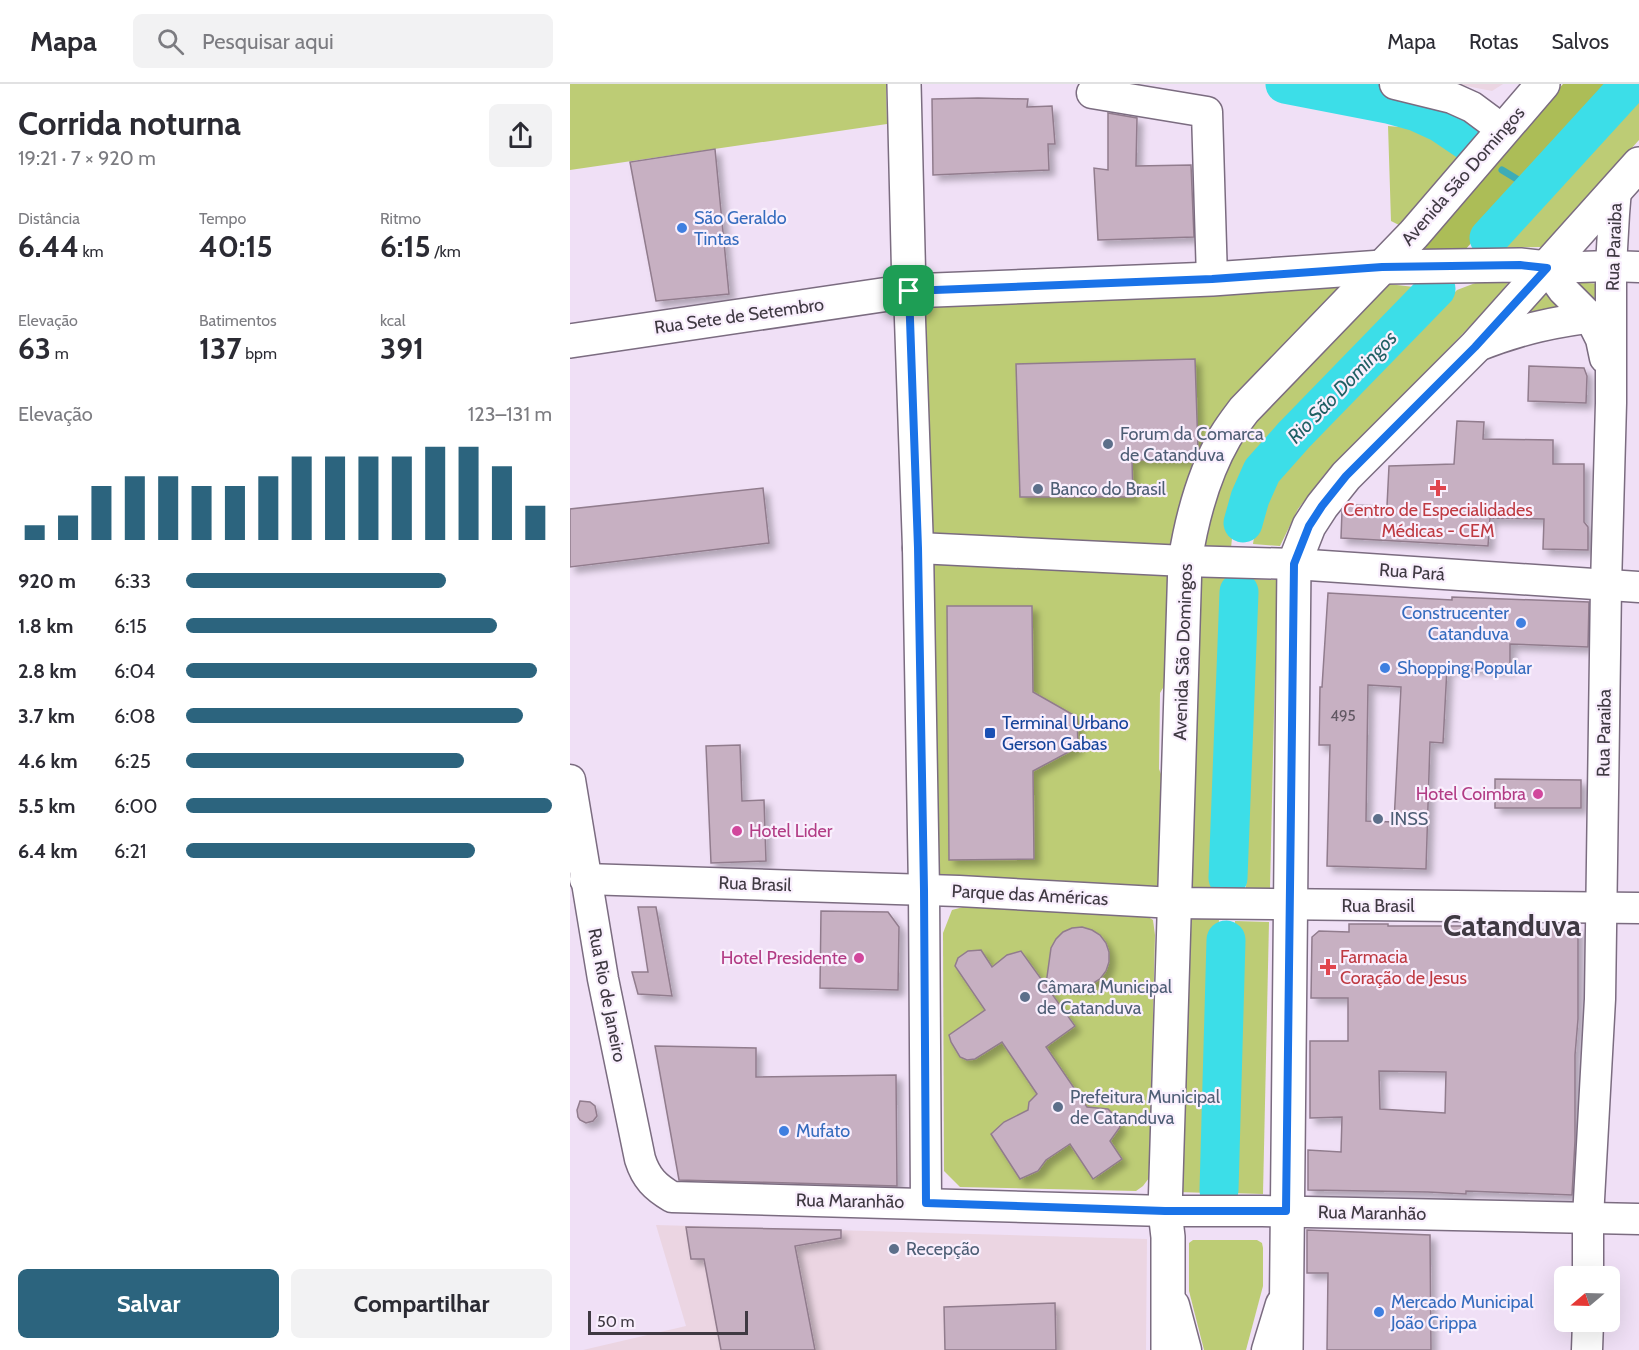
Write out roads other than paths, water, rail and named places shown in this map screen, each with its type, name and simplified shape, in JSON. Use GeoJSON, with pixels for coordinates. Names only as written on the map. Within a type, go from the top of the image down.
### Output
{"type":"FeatureCollection","features":[{"type":"Feature","properties":{"kind":"main road"},"geometry":{"type":"LineString","coordinates":[[904,84],[909,291]]}},
{"type":"Feature","properties":{"kind":"main road","name":"Avenida São Domingos"},"geometry":{"type":"LineString","coordinates":[[1168,1350],[1168,1237],[1165,1211],[1182,904],[1193,561],[1191,526],[1200,494],[1226,435],[1244,410],[1396,267],[1414,234],[1536,89]]}},
{"type":"Feature","properties":{"kind":"main road"},"geometry":{"type":"LineString","coordinates":[[1286,1350],[1283,905],[1287,564],[1322,506],[1346,476],[1475,347],[1533,266],[1616,189],[1639,164]]}},
{"type":"Feature","properties":{"kind":"main road","name":"Rua Sete de Setembro"},"geometry":{"type":"LineString","coordinates":[[570,341],[909,291],[1212,279],[1396,267],[1533,266]]}},
{"type":"Feature","properties":{"kind":"street"},"geometry":{"type":"LineString","coordinates":[[1395,84],[1452,98],[1472,107],[1495,139]]}},
{"type":"Feature","properties":{"kind":"street"},"geometry":{"type":"LineString","coordinates":[[1092,93],[1207,112],[1212,279]]}},
{"type":"Feature","properties":{"kind":"street","name":"Rua Paraiba"},"geometry":{"type":"LineString","coordinates":[[1588,1266],[1588,1218],[1600,999],[1611,403],[1601,316],[1625,267],[1614,214],[1616,189]]}},
{"type":"Feature","properties":{"kind":"street"},"geometry":{"type":"LineString","coordinates":[[1533,266],[1625,267]]}},
{"type":"Feature","properties":{"kind":"street"},"geometry":{"type":"LineString","coordinates":[[1533,266],[1601,316]]}},
{"type":"Feature","properties":{"kind":"street"},"geometry":{"type":"LineString","coordinates":[[909,291],[918,548],[924,890],[926,1203]]}},
{"type":"Feature","properties":{"kind":"street"},"geometry":{"type":"LineString","coordinates":[[1475,347],[1545,324],[1601,316]]}},
{"type":"Feature","properties":{"kind":"street"},"geometry":{"type":"LineString","coordinates":[[918,548],[1193,561]]}},
{"type":"Feature","properties":{"kind":"street","name":"Rua Pará"},"geometry":{"type":"LineString","coordinates":[[1193,561],[1287,564],[1639,587]]}},
{"type":"Feature","properties":{"kind":"street","name":"Rua Rio de Janeiro"},"geometry":{"type":"LineString","coordinates":[[570,780],[603,979],[640,1159],[651,1182],[672,1197]]}},
{"type":"Feature","properties":{"kind":"street","name":"Rua Brasil"},"geometry":{"type":"LineString","coordinates":[[585,879],[924,890]]}},
{"type":"Feature","properties":{"kind":"street","name":"Parque das Américas"},"geometry":{"type":"LineString","coordinates":[[924,890],[1182,904]]}},
{"type":"Feature","properties":{"kind":"street","name":"Rua Brasil"},"geometry":{"type":"LineString","coordinates":[[1182,904],[1639,908]]}},
{"type":"Feature","properties":{"kind":"street","name":"Rua Maranhão"},"geometry":{"type":"LineString","coordinates":[[672,1197],[1165,1211],[1286,1211],[1639,1219]]}},
{"type":"Feature","properties":{"kind":"street"},"geometry":{"type":"LineString","coordinates":[[1169,1285],[1186,1350]]}},
{"type":"Feature","properties":{"kind":"street"},"geometry":{"type":"LineString","coordinates":[[1267,1350],[1286,1291]]}},
{"type":"Feature","properties":{"kind":"street"},"geometry":{"type":"LineString","coordinates":[[1587,1332],[1587,1350]]}},
{"type":"Feature","properties":{"kind":"waterway"},"geometry":{"type":"LineString","coordinates":[[1285,84],[1388,104],[1417,112],[1441,123],[1475,146]]}},
{"type":"Feature","properties":{"kind":"waterway","name":"Rio São Domingos"},"geometry":{"type":"LineString","coordinates":[[1489,238],[1630,84]]}},
{"type":"Feature","properties":{"kind":"waterway"},"geometry":{"type":"LineString","coordinates":[[1502,170],[1533,189]]}},
{"type":"Feature","properties":{"kind":"waterway","name":"Rio São Domingos"},"geometry":{"type":"LineString","coordinates":[[1243,523],[1250,498],[1262,471],[1436,289]]}},
{"type":"Feature","properties":{"kind":"waterway","name":"Rio São Domingos"},"geometry":{"type":"LineString","coordinates":[[1228,878],[1239,592]]}},
{"type":"Feature","properties":{"kind":"waterway","name":"Rio São Domingos"},"geometry":{"type":"LineString","coordinates":[[1219,1190],[1226,940]]}},
{"type":"Feature","properties":{"kind":"place","name":"São Geraldo Tintas"},"geometry":{"type":"Point","coordinates":[682,228]}},
{"type":"Feature","properties":{"kind":"place","name":"Forum da Comarca de Catanduva"},"geometry":{"type":"Point","coordinates":[1108,444]}},
{"type":"Feature","properties":{"kind":"place","name":"Centro de Especialidades Médicas - CEM"},"geometry":{"type":"Point","coordinates":[1438,488]}},
{"type":"Feature","properties":{"kind":"place","name":"Banco do Brasil"},"geometry":{"type":"Point","coordinates":[1038,489]}},
{"type":"Feature","properties":{"kind":"place","name":"Construcenter Catanduva"},"geometry":{"type":"Point","coordinates":[1521,623]}},
{"type":"Feature","properties":{"kind":"place","name":"Shopping Popular"},"geometry":{"type":"Point","coordinates":[1385,668]}},
{"type":"Feature","properties":{"kind":"place","name":"Terminal Urbano Gerson Gabas"},"geometry":{"type":"Point","coordinates":[990,733]}},
{"type":"Feature","properties":{"kind":"place","name":"Hotel Coimbra"},"geometry":{"type":"Point","coordinates":[1538,794]}},
{"type":"Feature","properties":{"kind":"place","name":"INSS"},"geometry":{"type":"Point","coordinates":[1378,819]}},
{"type":"Feature","properties":{"kind":"place","name":"Hotel Lider"},"geometry":{"type":"Point","coordinates":[737,831]}},
{"type":"Feature","properties":{"kind":"place","name":"Hotel Presidente"},"geometry":{"type":"Point","coordinates":[859,958]}},
{"type":"Feature","properties":{"kind":"place","name":"Farmacia Coração de Jesus"},"geometry":{"type":"Point","coordinates":[1328,967]}},
{"type":"Feature","properties":{"kind":"place","name":"Câmara Municipal de Catanduva"},"geometry":{"type":"Point","coordinates":[1025,997]}},
{"type":"Feature","properties":{"kind":"place","name":"Prefeitura Municipal de Catanduva"},"geometry":{"type":"Point","coordinates":[1058,1107]}},
{"type":"Feature","properties":{"kind":"place","name":"Mufato"},"geometry":{"type":"Point","coordinates":[784,1131]}},
{"type":"Feature","properties":{"kind":"place","name":"Recepção"},"geometry":{"type":"Point","coordinates":[894,1249]}},
{"type":"Feature","properties":{"kind":"place","name":"Mercado Municipal João Crippa"},"geometry":{"type":"Point","coordinates":[1379,1312]}},
{"type":"Feature","properties":{"kind":"district","name":"Catanduva"},"geometry":{"type":"Point","coordinates":[1512,925]}}]}
